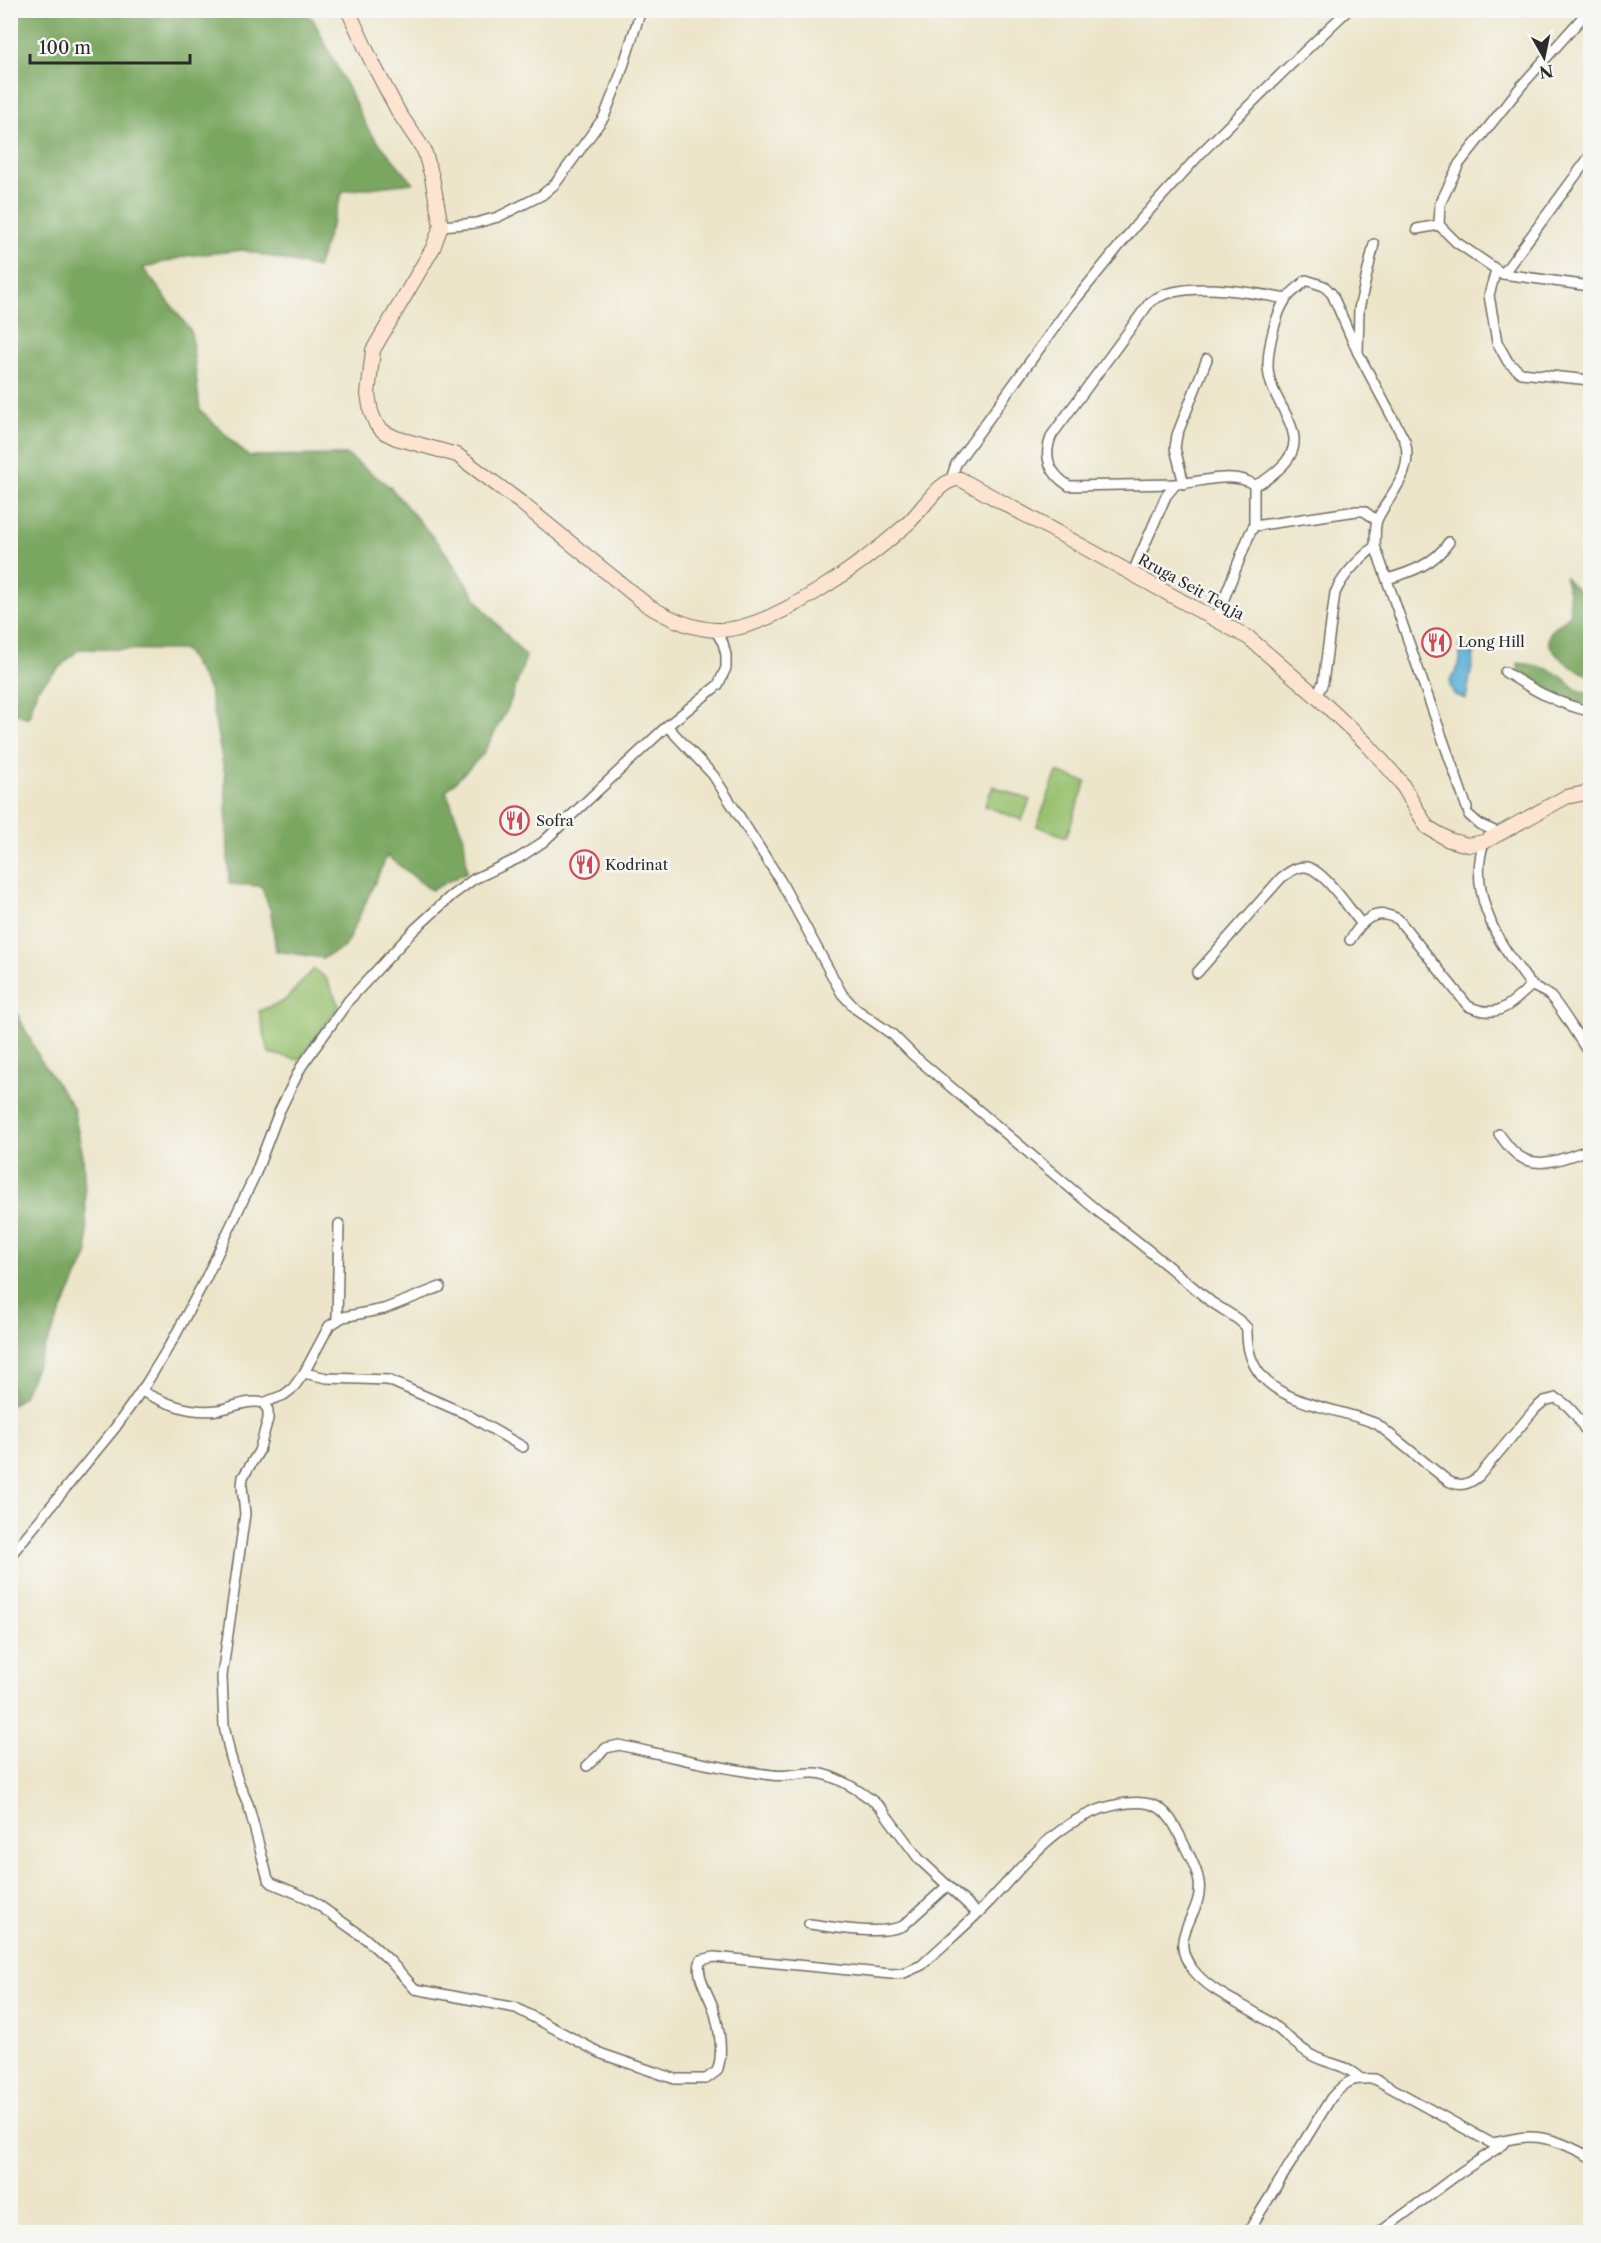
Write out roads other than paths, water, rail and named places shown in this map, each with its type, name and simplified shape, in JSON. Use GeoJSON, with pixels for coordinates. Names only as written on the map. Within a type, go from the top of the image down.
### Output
{"type":"FeatureCollection","features":[{"type":"Feature","properties":{"kind":"main road"},"geometry":{"type":"LineString","coordinates":[[348,10],[399,113],[424,150],[432,177],[441,226],[433,248],[373,350],[368,394],[376,424],[384,432],[396,438],[457,455],[520,502],[647,605],[689,625],[715,630],[747,626],[770,617],[845,573],[908,524],[951,479]]}},
{"type":"Feature","properties":{"kind":"main road","name":"Rruga Seit Teqja"},"geometry":{"type":"LineString","coordinates":[[951,479],[964,481],[1249,638],[1367,744],[1400,781],[1427,827],[1449,840],[1468,844],[1484,842]]}},
{"type":"Feature","properties":{"kind":"main road"},"geometry":{"type":"LineString","coordinates":[[1484,842],[1566,797],[1590,792]]}},
{"type":"Feature","properties":{"kind":"street"},"geometry":{"type":"LineString","coordinates":[[441,226],[476,223],[498,217],[542,195],[555,184],[604,117],[641,10]]}},
{"type":"Feature","properties":{"kind":"street"},"geometry":{"type":"LineString","coordinates":[[951,479],[956,464],[1068,309],[1137,224],[1201,153],[1348,10]]}},
{"type":"Feature","properties":{"kind":"street"},"geometry":{"type":"LineString","coordinates":[[1438,225],[1440,204],[1459,164],[1522,85],[1588,10]]}},
{"type":"Feature","properties":{"kind":"street"},"geometry":{"type":"LineString","coordinates":[[1590,156],[1499,272],[1489,295],[1497,342],[1508,362],[1521,373],[1590,380]]}},
{"type":"Feature","properties":{"kind":"street"},"geometry":{"type":"LineString","coordinates":[[1418,228],[1438,225]]}},
{"type":"Feature","properties":{"kind":"street"},"geometry":{"type":"LineString","coordinates":[[1438,225],[1456,242],[1499,272],[1590,286]]}},
{"type":"Feature","properties":{"kind":"street"},"geometry":{"type":"LineString","coordinates":[[1358,353],[1359,309],[1374,244]]}},
{"type":"Feature","properties":{"kind":"street"},"geometry":{"type":"LineString","coordinates":[[1286,299],[1224,288],[1171,292],[1160,295],[1150,302],[1052,435],[1047,446],[1047,458],[1052,471],[1059,480],[1069,486],[1180,484],[1231,478],[1247,480],[1254,485],[1261,484],[1284,464],[1295,448],[1295,435],[1272,389],[1268,365],[1275,327],[1286,299],[1306,280],[1324,286],[1337,304],[1358,353],[1397,423],[1408,451],[1406,472],[1376,520],[1375,546],[1468,812],[1479,825],[1499,833]]}},
{"type":"Feature","properties":{"kind":"street"},"geometry":{"type":"LineString","coordinates":[[1180,484],[1175,448],[1177,435],[1207,359]]}},
{"type":"Feature","properties":{"kind":"street"},"geometry":{"type":"LineString","coordinates":[[1136,566],[1166,496],[1180,484]]}},
{"type":"Feature","properties":{"kind":"street"},"geometry":{"type":"LineString","coordinates":[[1216,619],[1254,526],[1254,485]]}},
{"type":"Feature","properties":{"kind":"street"},"geometry":{"type":"LineString","coordinates":[[1254,526],[1358,511],[1364,511],[1376,520]]}},
{"type":"Feature","properties":{"kind":"street"},"geometry":{"type":"LineString","coordinates":[[1387,579],[1419,569],[1444,550],[1449,542]]}},
{"type":"Feature","properties":{"kind":"street"},"geometry":{"type":"LineString","coordinates":[[1316,696],[1323,683],[1335,593],[1349,570],[1375,546]]}},
{"type":"Feature","properties":{"kind":"street"},"geometry":{"type":"LineString","coordinates":[[10,1556],[115,1428],[174,1338],[206,1278],[255,1174],[279,1112],[301,1067],[348,1000],[414,930],[451,896],[474,879],[519,858],[543,842],[667,726],[708,694],[723,676],[726,655],[723,643],[715,630]]}},
{"type":"Feature","properties":{"kind":"street"},"geometry":{"type":"LineString","coordinates":[[1505,672],[1528,687],[1570,707],[1590,711]]}},
{"type":"Feature","properties":{"kind":"street"},"geometry":{"type":"LineString","coordinates":[[667,726],[713,774],[780,880],[842,994],[856,1009],[893,1035],[1100,1213],[1133,1236],[1151,1254],[1221,1310],[1240,1319],[1247,1328],[1246,1343],[1250,1359],[1261,1376],[1273,1387],[1288,1396],[1315,1406],[1363,1418],[1377,1424],[1456,1485],[1470,1484],[1479,1476],[1534,1409],[1544,1401],[1556,1398],[1565,1403],[1574,1412],[1590,1439]]}},
{"type":"Feature","properties":{"kind":"street"},"geometry":{"type":"LineString","coordinates":[[1484,842],[1479,855],[1482,888],[1487,914],[1504,951],[1532,985],[1550,995],[1590,1055]]}},
{"type":"Feature","properties":{"kind":"street"},"geometry":{"type":"LineString","coordinates":[[1197,973],[1281,878],[1294,869],[1306,867],[1318,872],[1361,923]]}},
{"type":"Feature","properties":{"kind":"street"},"geometry":{"type":"LineString","coordinates":[[1350,940],[1361,923],[1373,916],[1388,914],[1398,919],[1468,1006],[1482,1012],[1496,1011],[1511,1003],[1532,985]]}},
{"type":"Feature","properties":{"kind":"street"},"geometry":{"type":"LineString","coordinates":[[1499,1134],[1515,1154],[1527,1160],[1554,1161],[1590,1149]]}},
{"type":"Feature","properties":{"kind":"street"},"geometry":{"type":"LineString","coordinates":[[338,1320],[339,1224]]}},
{"type":"Feature","properties":{"kind":"street"},"geometry":{"type":"LineString","coordinates":[[141,1391],[162,1401],[199,1411],[217,1410],[256,1401],[263,1403],[284,1395],[293,1388],[304,1373],[329,1326],[338,1320],[384,1309],[440,1287]]}},
{"type":"Feature","properties":{"kind":"street"},"geometry":{"type":"LineString","coordinates":[[304,1373],[327,1378],[388,1380],[468,1415],[523,1447]]}},
{"type":"Feature","properties":{"kind":"street"},"geometry":{"type":"LineString","coordinates":[[263,1403],[268,1410],[268,1419],[259,1451],[243,1477],[245,1514],[222,1676],[224,1726],[230,1754],[248,1804],[268,1879],[272,1883],[310,1899],[366,1939],[415,1989],[516,2008],[602,2054],[675,2079],[706,2079],[717,2071],[720,2054],[714,2011],[699,1971],[701,1960],[714,1957],[880,1973],[904,1972],[922,1965],[977,1913],[1022,1864],[1065,1826],[1090,1812],[1118,1804],[1137,1802],[1155,1804],[1166,1813],[1198,1876],[1200,1888],[1181,1940],[1184,1956],[1193,1971],[1208,1984],[1264,2018],[1315,2057],[1351,2070],[1360,2078]]}},
{"type":"Feature","properties":{"kind":"street"},"geometry":{"type":"LineString","coordinates":[[587,1766],[606,1748],[619,1744],[748,1772],[783,1777],[820,1773],[838,1781],[881,1808],[918,1859],[977,1913]]}},
{"type":"Feature","properties":{"kind":"street"},"geometry":{"type":"LineString","coordinates":[[809,1924],[895,1930],[903,1926],[947,1886]]}},
{"type":"Feature","properties":{"kind":"street"},"geometry":{"type":"LineString","coordinates":[[1248,2232],[1252,2229],[1331,2098],[1349,2080],[1375,2079],[1491,2143],[1526,2137],[1545,2138],[1590,2157]]}},
{"type":"Feature","properties":{"kind":"street"},"geometry":{"type":"LineString","coordinates":[[1380,2232],[1506,2142]]}},
{"type":"Feature","properties":{"kind":"water"},"geometry":{"type":"Polygon","coordinates":[[[1459,646],[1475,650],[1466,699],[1455,695],[1450,685],[1460,663],[1459,646]]]}},
{"type":"Feature","properties":{"kind":"place","name":"Long Hill"},"geometry":{"type":"Point","coordinates":[1437,642]}},
{"type":"Feature","properties":{"kind":"place","name":"Sofra"},"geometry":{"type":"Point","coordinates":[515,821]}},
{"type":"Feature","properties":{"kind":"place","name":"Kodrinat"},"geometry":{"type":"Point","coordinates":[584,865]}}]}
